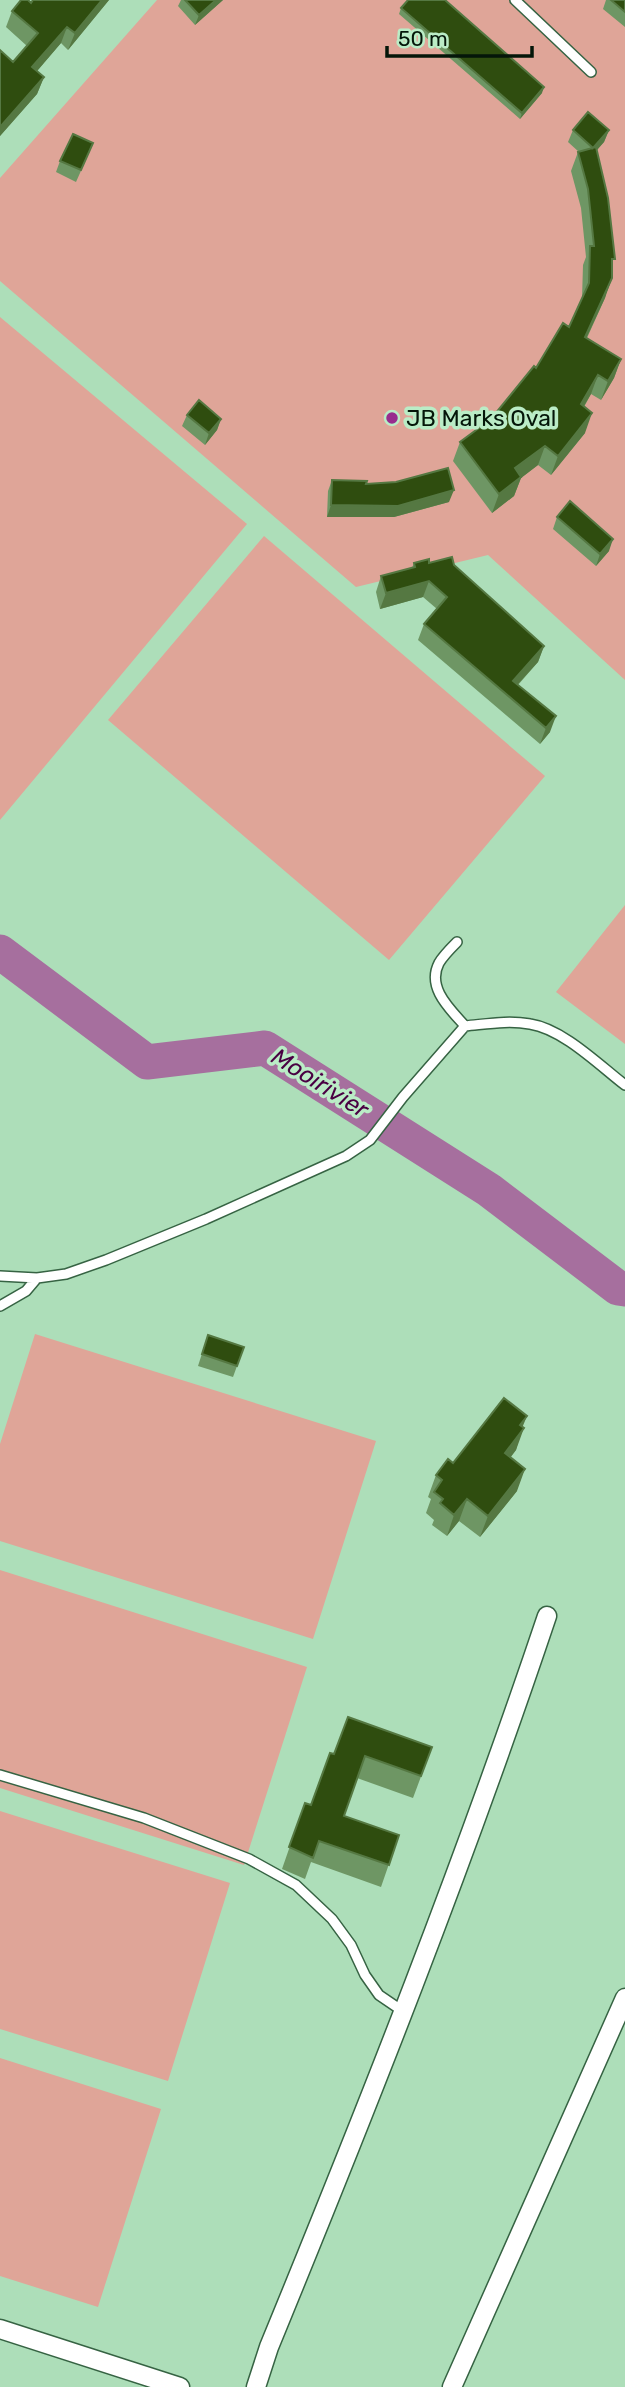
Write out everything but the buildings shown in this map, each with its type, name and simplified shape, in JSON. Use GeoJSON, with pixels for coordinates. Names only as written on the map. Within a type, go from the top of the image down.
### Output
{"type":"FeatureCollection","features":[{"type":"Feature","properties":{"kind":"street"},"geometry":{"type":"LineString","coordinates":[[256,2387],[269,2347],[404,2012],[547,1616]]}},
{"type":"Feature","properties":{"kind":"street"},"geometry":{"type":"LineString","coordinates":[[452,2387],[625,1998]]}},
{"type":"Feature","properties":{"kind":"street"},"geometry":{"type":"LineString","coordinates":[[0,2329],[180,2387]]}},
{"type":"Feature","properties":{"kind":"lane"},"geometry":{"type":"LineString","coordinates":[[515,0],[591,72]]}},
{"type":"Feature","properties":{"kind":"lane"},"geometry":{"type":"LineString","coordinates":[[457,942],[438,964],[435,982],[440,998],[465,1026]]}},
{"type":"Feature","properties":{"kind":"lane"},"geometry":{"type":"LineString","coordinates":[[0,1276],[37,1278],[66,1274],[206,1219],[346,1156],[370,1140],[403,1097],[465,1026],[508,1022],[532,1024],[547,1029],[567,1040],[625,1085]]}},
{"type":"Feature","properties":{"kind":"lane"},"geometry":{"type":"LineString","coordinates":[[0,1306],[26,1292],[37,1278]]}},
{"type":"Feature","properties":{"kind":"lane"},"geometry":{"type":"LineString","coordinates":[[0,1775],[144,1818],[249,1859],[296,1885],[332,1919],[351,1944],[365,1975],[379,1996],[404,2012]]}},
{"type":"Feature","properties":{"kind":"shaded area","name":"JB Marks Oval"},"geometry":{"type":"Polygon","coordinates":[[[157,0],[625,0],[625,680],[488,555],[356,587],[0,281],[0,178],[157,0]]]}},
{"type":"Feature","properties":{"kind":"shaded area"},"geometry":{"type":"Polygon","coordinates":[[[0,317],[247,524],[0,820],[0,317]]]}},
{"type":"Feature","properties":{"kind":"shaded area"},"geometry":{"type":"Polygon","coordinates":[[[264,536],[545,776],[389,960],[108,720],[264,536]]]}},
{"type":"Feature","properties":{"kind":"shaded area"},"geometry":{"type":"Polygon","coordinates":[[[625,905],[625,1044],[556,992],[625,905]]]}},
{"type":"Feature","properties":{"kind":"shaded area"},"geometry":{"type":"Polygon","coordinates":[[[35,1334],[376,1441],[313,1639],[0,1541],[0,1444],[35,1334]]]}},
{"type":"Feature","properties":{"kind":"shaded area"},"geometry":{"type":"Polygon","coordinates":[[[0,1570],[307,1667],[244,1865],[0,1788],[0,1570]]]}},
{"type":"Feature","properties":{"kind":"shaded area"},"geometry":{"type":"Polygon","coordinates":[[[0,1811],[230,1883],[168,2081],[0,2029],[0,1811]]]}},
{"type":"Feature","properties":{"kind":"shaded area"},"geometry":{"type":"Polygon","coordinates":[[[0,2058],[161,2109],[98,2307],[0,2276],[0,2058]]]}},
{"type":"Feature","properties":{"kind":"waterway","name":"Mooirivier"},"geometry":{"type":"LineString","coordinates":[[0,952],[147,1062],[265,1048],[489,1190],[618,1288],[625,1289]]}},
{"type":"Feature","properties":{"kind":"place","name":"JB Marks Oval"},"geometry":{"type":"Point","coordinates":[392,418]}}]}
